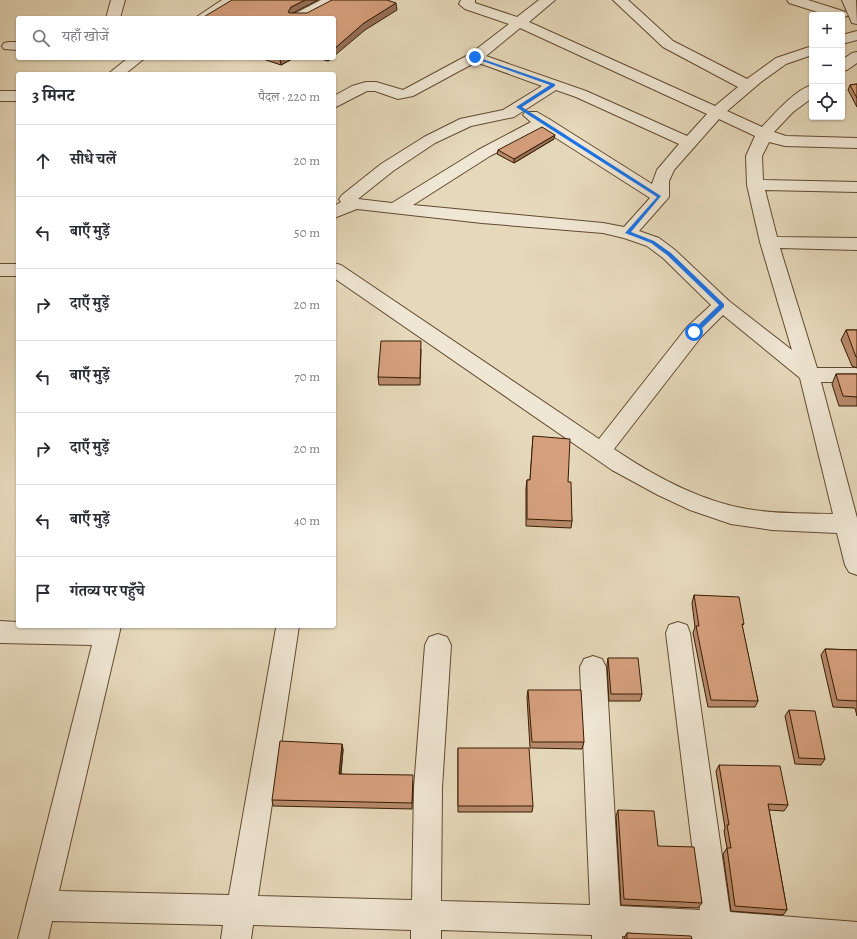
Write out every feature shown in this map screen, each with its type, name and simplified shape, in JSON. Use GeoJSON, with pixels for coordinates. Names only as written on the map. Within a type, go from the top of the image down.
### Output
{"type":"FeatureCollection","features":[{"type":"Feature","properties":{"kind":"street"},"geometry":{"type":"LineString","coordinates":[[114,16],[118,0]]}},
{"type":"Feature","properties":{"kind":"street"},"geometry":{"type":"LineString","coordinates":[[205,16],[232,0]]}},
{"type":"Feature","properties":{"kind":"street"},"geometry":{"type":"LineString","coordinates":[[301,16],[330,0]]}},
{"type":"Feature","properties":{"kind":"street"},"geometry":{"type":"LineString","coordinates":[[468,0],[466,4],[470,6],[518,22],[629,74],[764,134],[785,141],[857,143]]}},
{"type":"Feature","properties":{"kind":"street"},"geometry":{"type":"LineString","coordinates":[[336,102],[371,85],[378,86],[397,94],[408,93],[475,57],[548,0]]}},
{"type":"Feature","properties":{"kind":"street"},"geometry":{"type":"LineString","coordinates":[[620,0],[668,44],[748,86]]}},
{"type":"Feature","properties":{"kind":"street"},"geometry":{"type":"LineString","coordinates":[[794,0],[832,12]]}},
{"type":"Feature","properties":{"kind":"street"},"geometry":{"type":"LineString","coordinates":[[849,0],[857,20]]}},
{"type":"Feature","properties":{"kind":"street"},"geometry":{"type":"LineString","coordinates":[[845,16],[857,20]]}},
{"type":"Feature","properties":{"kind":"street"},"geometry":{"type":"LineString","coordinates":[[845,39],[857,35]]}},
{"type":"Feature","properties":{"kind":"street"},"geometry":{"type":"LineString","coordinates":[[628,233],[660,197],[660,184],[663,173],[717,112],[781,61],[809,51]]}},
{"type":"Feature","properties":{"kind":"street"},"geometry":{"type":"LineString","coordinates":[[845,65],[857,56]]}},
{"type":"Feature","properties":{"kind":"street"},"geometry":{"type":"LineString","coordinates":[[475,57],[600,102],[689,143]]}},
{"type":"Feature","properties":{"kind":"street"},"geometry":{"type":"LineString","coordinates":[[120,70],[135,60]]}},
{"type":"Feature","properties":{"kind":"street"},"geometry":{"type":"LineString","coordinates":[[120,70],[132,72]]}},
{"type":"Feature","properties":{"kind":"street"},"geometry":{"type":"LineString","coordinates":[[346,198],[389,165],[419,146],[469,121],[502,115],[554,85]]}},
{"type":"Feature","properties":{"kind":"street"},"geometry":{"type":"LineString","coordinates":[[809,92],[788,109],[764,134],[754,156],[754,185],[769,242],[809,375],[851,525],[857,565]]}},
{"type":"Feature","properties":{"kind":"street"},"geometry":{"type":"LineString","coordinates":[[0,96],[16,96]]}},
{"type":"Feature","properties":{"kind":"street"},"geometry":{"type":"LineString","coordinates":[[518,107],[660,197]]}},
{"type":"Feature","properties":{"kind":"street"},"geometry":{"type":"LineString","coordinates":[[396,208],[484,153],[543,122]]}},
{"type":"Feature","properties":{"kind":"street"},"geometry":{"type":"LineString","coordinates":[[754,185],[857,187]]}},
{"type":"Feature","properties":{"kind":"street"},"geometry":{"type":"LineString","coordinates":[[346,198],[396,208],[482,218],[603,228],[628,233],[653,242],[669,254],[722,305],[809,375],[857,375]]}},
{"type":"Feature","properties":{"kind":"street"},"geometry":{"type":"LineString","coordinates":[[336,212],[350,204],[346,198]]}},
{"type":"Feature","properties":{"kind":"street"},"geometry":{"type":"LineString","coordinates":[[769,242],[857,244]]}},
{"type":"Feature","properties":{"kind":"street"},"geometry":{"type":"LineString","coordinates":[[0,270],[16,270]]}},
{"type":"Feature","properties":{"kind":"street"},"geometry":{"type":"LineString","coordinates":[[336,270],[601,451],[662,487],[721,512],[749,518],[851,525]]}},
{"type":"Feature","properties":{"kind":"street"},"geometry":{"type":"LineString","coordinates":[[601,451],[694,332],[722,305]]}},
{"type":"Feature","properties":{"kind":"street"},"geometry":{"type":"LineString","coordinates":[[236,939],[288,628]]}},
{"type":"Feature","properties":{"kind":"street"},"geometry":{"type":"LineString","coordinates":[[0,632],[108,630],[33,939]]}},
{"type":"Feature","properties":{"kind":"street"},"geometry":{"type":"LineString","coordinates":[[678,633],[717,926]]}},
{"type":"Feature","properties":{"kind":"street"},"geometry":{"type":"LineString","coordinates":[[426,927],[428,788],[438,645]]}},
{"type":"Feature","properties":{"kind":"street"},"geometry":{"type":"LineString","coordinates":[[593,667],[606,930]]}},
{"type":"Feature","properties":{"kind":"street"},"geometry":{"type":"LineString","coordinates":[[41,906],[240,910],[426,927],[606,930],[717,926],[778,935],[857,937]]}},
{"type":"Feature","properties":{"kind":"building"},"geometry":{"type":"Polygon","coordinates":[[[232,0],[305,0],[291,7],[288,12],[289,13],[307,13],[332,0],[387,0],[396,3],[364,23],[336,47],[336,16],[205,16],[232,0]]]}},
{"type":"Feature","properties":{"kind":"building"},"geometry":{"type":"Polygon","coordinates":[[[857,84],[857,98],[850,85],[857,84]]]}},
{"type":"Feature","properties":{"kind":"building"},"geometry":{"type":"Polygon","coordinates":[[[542,127],[555,135],[514,159],[498,150],[542,127]]]}},
{"type":"Feature","properties":{"kind":"building"},"geometry":{"type":"Polygon","coordinates":[[[846,330],[857,330],[857,357],[856,357],[846,330]]]}},
{"type":"Feature","properties":{"kind":"building"},"geometry":{"type":"Polygon","coordinates":[[[381,341],[421,341],[420,378],[378,377],[381,341]]]}},
{"type":"Feature","properties":{"kind":"building"},"geometry":{"type":"Polygon","coordinates":[[[836,374],[857,374],[857,397],[843,396],[836,374]]]}},
{"type":"Feature","properties":{"kind":"building"},"geometry":{"type":"Polygon","coordinates":[[[533,436],[570,439],[568,482],[571,482],[572,521],[527,519],[527,480],[530,480],[533,436]]]}},
{"type":"Feature","properties":{"kind":"building"},"geometry":{"type":"Polygon","coordinates":[[[694,595],[739,597],[744,624],[742,624],[758,701],[711,700],[696,626],[699,626],[694,595]]]}},
{"type":"Feature","properties":{"kind":"building"},"geometry":{"type":"Polygon","coordinates":[[[825,649],[857,650],[857,701],[837,700],[825,649]]]}},
{"type":"Feature","properties":{"kind":"building"},"geometry":{"type":"Polygon","coordinates":[[[608,658],[638,658],[642,694],[611,694],[608,658]]]}},
{"type":"Feature","properties":{"kind":"building"},"geometry":{"type":"Polygon","coordinates":[[[528,690],[581,690],[584,742],[532,742],[528,690]]]}},
{"type":"Feature","properties":{"kind":"building"},"geometry":{"type":"Polygon","coordinates":[[[789,710],[815,711],[825,759],[799,758],[789,710]]]}},
{"type":"Feature","properties":{"kind":"building"},"geometry":{"type":"Polygon","coordinates":[[[280,741],[342,744],[339,774],[413,775],[412,803],[272,800],[280,741]]]}},
{"type":"Feature","properties":{"kind":"building"},"geometry":{"type":"Polygon","coordinates":[[[458,748],[529,748],[533,806],[458,806],[458,748]]]}},
{"type":"Feature","properties":{"kind":"building"},"geometry":{"type":"Polygon","coordinates":[[[719,765],[780,766],[788,805],[768,804],[787,910],[735,906],[727,848],[731,848],[727,825],[729,825],[719,765]]]}},
{"type":"Feature","properties":{"kind":"building"},"geometry":{"type":"Polygon","coordinates":[[[618,810],[654,811],[658,846],[694,847],[702,903],[624,899],[618,810]]]}},
{"type":"Feature","properties":{"kind":"building"},"geometry":{"type":"Polygon","coordinates":[[[627,933],[691,936],[692,939],[627,939],[627,933]]]}},
{"type":"Feature","properties":{"kind":"route"},"geometry":{"type":"LineString","coordinates":[[475,57],[554,85],[518,107],[660,197],[651,209],[628,233],[653,242],[669,254],[722,305],[694,332]]}}]}
